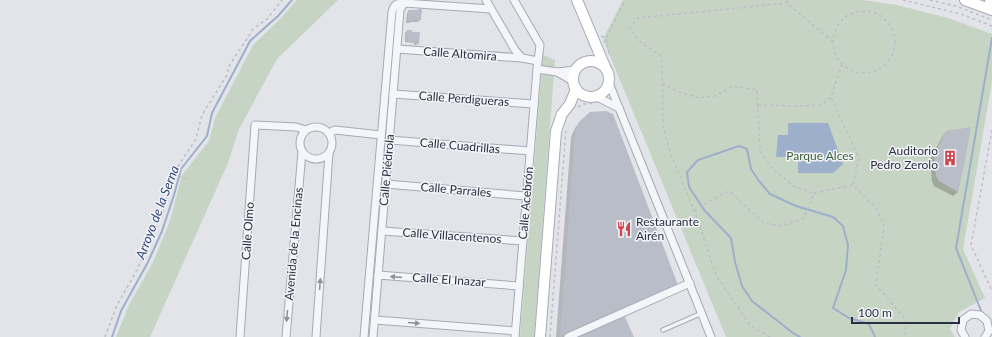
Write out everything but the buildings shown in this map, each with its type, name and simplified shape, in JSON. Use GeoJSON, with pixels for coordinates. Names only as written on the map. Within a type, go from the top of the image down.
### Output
{"type":"FeatureCollection","features":[{"type":"Feature","properties":{"kind":"main road"},"geometry":{"type":"LineString","coordinates":[[965,0],[992,10]]}},
{"type":"Feature","properties":{"kind":"main road"},"geometry":{"type":"LineString","coordinates":[[540,337],[556,131],[562,114],[572,106],[603,94],[612,81],[609,74],[609,64],[597,48],[578,2]]}},
{"type":"Feature","properties":{"kind":"main road"},"geometry":{"type":"LineString","coordinates":[[591,61],[597,48]]}},
{"type":"Feature","properties":{"kind":"main road"},"geometry":{"type":"LineString","coordinates":[[572,106],[576,70],[585,62],[591,61],[609,64]]}},
{"type":"Feature","properties":{"kind":"main road"},"geometry":{"type":"LineString","coordinates":[[574,85],[580,94],[593,99]]}},
{"type":"Feature","properties":{"kind":"street"},"geometry":{"type":"LineString","coordinates":[[486,0],[515,50],[522,58]]}},
{"type":"Feature","properties":{"kind":"street","name":"Calle Acebrón"},"geometry":{"type":"LineString","coordinates":[[514,0],[540,45],[515,334]]}},
{"type":"Feature","properties":{"kind":"street"},"geometry":{"type":"LineString","coordinates":[[364,337],[392,12],[394,6],[398,4],[417,2],[491,9]]}},
{"type":"Feature","properties":{"kind":"street","name":"Calle Piédrola"},"geometry":{"type":"LineString","coordinates":[[373,337],[400,10],[404,3]]}},
{"type":"Feature","properties":{"kind":"street","name":"Calle Altomira"},"geometry":{"type":"LineString","coordinates":[[397,49],[522,58],[538,61]]}},
{"type":"Feature","properties":{"kind":"street"},"geometry":{"type":"LineString","coordinates":[[537,69],[557,72],[576,70]]}},
{"type":"Feature","properties":{"kind":"street"},"geometry":{"type":"LineString","coordinates":[[557,72],[574,85]]}},
{"type":"Feature","properties":{"kind":"street"},"geometry":{"type":"LineString","coordinates":[[612,81],[619,108],[711,337]]}},
{"type":"Feature","properties":{"kind":"street","name":"Calle Perdigueras"},"geometry":{"type":"LineString","coordinates":[[393,94],[534,104]]}},
{"type":"Feature","properties":{"kind":"street"},"geometry":{"type":"LineString","coordinates":[[593,99],[619,108]]}},
{"type":"Feature","properties":{"kind":"street","name":"Calle Olmo"},"geometry":{"type":"LineString","coordinates":[[240,337],[255,125],[296,127],[306,130]]}},
{"type":"Feature","properties":{"kind":"street"},"geometry":{"type":"LineString","coordinates":[[320,127],[329,133],[332,139],[332,147],[324,158],[318,160],[312,159],[302,152],[300,140],[306,130],[320,127]]}},
{"type":"Feature","properties":{"kind":"street"},"geometry":{"type":"LineString","coordinates":[[329,133],[335,130],[381,134]]}},
{"type":"Feature","properties":{"kind":"street","name":"Calle Cuadrillas"},"geometry":{"type":"LineString","coordinates":[[390,140],[530,151]]}},
{"type":"Feature","properties":{"kind":"street","name":"Avenida de la Encinas"},"geometry":{"type":"LineString","coordinates":[[286,337],[302,152]]}},
{"type":"Feature","properties":{"kind":"street"},"geometry":{"type":"LineString","coordinates":[[316,337],[329,153]]}},
{"type":"Feature","properties":{"kind":"street","name":"Calle Parrales"},"geometry":{"type":"LineString","coordinates":[[386,184],[526,196]]}},
{"type":"Feature","properties":{"kind":"street","name":"Calle Villacentenos"},"geometry":{"type":"LineString","coordinates":[[382,231],[523,241]]}},
{"type":"Feature","properties":{"kind":"street","name":"Calle El Inazar"},"geometry":{"type":"LineString","coordinates":[[378,275],[519,286]]}},
{"type":"Feature","properties":{"kind":"street"},"geometry":{"type":"LineString","coordinates":[[568,337],[690,283]]}},
{"type":"Feature","properties":{"kind":"street"},"geometry":{"type":"LineString","coordinates":[[965,337],[961,330],[963,320],[971,314],[980,315],[990,320],[989,331],[985,337]]}},
{"type":"Feature","properties":{"kind":"street"},"geometry":{"type":"LineString","coordinates":[[375,320],[515,334]]}},
{"type":"Feature","properties":{"kind":"lane"},"geometry":{"type":"LineString","coordinates":[[663,330],[702,313]]}},
{"type":"Feature","properties":{"kind":"path"},"geometry":{"type":"LineString","coordinates":[[105,337],[117,305],[136,272],[162,216],[173,174],[196,139],[202,115],[227,75],[228,66],[254,28],[268,19],[282,0]]}},
{"type":"Feature","properties":{"kind":"path"},"geometry":{"type":"LineString","coordinates":[[597,48],[606,38],[625,0]]}},
{"type":"Feature","properties":{"kind":"path"},"geometry":{"type":"LineString","coordinates":[[903,0],[960,14],[992,26]]}},
{"type":"Feature","properties":{"kind":"path"},"geometry":{"type":"LineString","coordinates":[[930,0],[956,6],[992,20]]}},
{"type":"Feature","properties":{"kind":"path"},"geometry":{"type":"LineString","coordinates":[[770,337],[750,325],[716,275],[694,210],[671,155],[663,127],[662,57],[638,40],[630,28],[638,18],[787,1],[833,42]]}},
{"type":"Feature","properties":{"kind":"path"},"geometry":{"type":"LineString","coordinates":[[858,11],[868,11],[879,14],[887,21],[893,30],[895,40],[894,51],[889,61],[881,68],[871,72],[860,73],[850,70],[842,64],[837,57],[833,42],[834,32],[840,22],[848,15],[858,11]]}},
{"type":"Feature","properties":{"kind":"path"},"geometry":{"type":"LineString","coordinates":[[597,34],[606,38]]}},
{"type":"Feature","properties":{"kind":"path"},"geometry":{"type":"LineString","coordinates":[[606,38],[612,81]]}},
{"type":"Feature","properties":{"kind":"path"},"geometry":{"type":"LineString","coordinates":[[758,105],[821,105],[831,97],[842,64]]}},
{"type":"Feature","properties":{"kind":"path"},"geometry":{"type":"LineString","coordinates":[[662,84],[679,92],[699,98],[715,96],[733,86],[757,90],[760,151],[774,170],[795,188],[814,193],[853,185]]}},
{"type":"Feature","properties":{"kind":"path"},"geometry":{"type":"LineString","coordinates":[[831,97],[859,158],[853,185]]}},
{"type":"Feature","properties":{"kind":"path"},"geometry":{"type":"LineString","coordinates":[[572,106],[583,104],[593,99]]}},
{"type":"Feature","properties":{"kind":"path"},"geometry":{"type":"LineString","coordinates":[[550,337],[566,129]]}},
{"type":"Feature","properties":{"kind":"path"},"geometry":{"type":"LineString","coordinates":[[992,130],[971,245],[992,291]]}},
{"type":"Feature","properties":{"kind":"path"},"geometry":{"type":"LineString","coordinates":[[173,174],[187,179]]}},
{"type":"Feature","properties":{"kind":"path"},"geometry":{"type":"LineString","coordinates":[[853,185],[876,208],[884,225],[876,285],[906,320],[905,337]]}},
{"type":"Feature","properties":{"kind":"path"},"geometry":{"type":"LineString","coordinates":[[694,210],[729,191],[764,223],[782,226],[804,218],[814,193]]}},
{"type":"Feature","properties":{"kind":"green space"},"geometry":{"type":"Polygon","coordinates":[[[297,0],[338,0],[277,59],[239,129],[228,163],[150,337],[116,337],[129,305],[153,262],[170,221],[182,175],[209,141],[215,118],[253,45],[297,0]]]}},
{"type":"Feature","properties":{"kind":"green space","name":"Parque Alces"},"geometry":{"type":"Polygon","coordinates":[[[623,0],[863,0],[897,5],[948,18],[992,34],[992,82],[963,249],[985,298],[959,312],[950,329],[955,337],[726,337],[603,39],[623,0]]]}},
{"type":"Feature","properties":{"kind":"green space"},"geometry":{"type":"Polygon","coordinates":[[[543,55],[555,60],[534,337],[520,337],[543,55]]]}},
{"type":"Feature","properties":{"kind":"water"},"geometry":{"type":"Polygon","coordinates":[[[788,123],[828,123],[843,164],[833,173],[798,173],[798,157],[776,157],[778,135],[788,135],[788,123]]]}},
{"type":"Feature","properties":{"kind":"waterway","name":"Arroyo de la Serna"},"geometry":{"type":"LineString","coordinates":[[112,337],[121,311],[148,262],[162,231],[181,169],[207,136],[212,113],[250,41],[278,16],[292,0]]}},
{"type":"Feature","properties":{"kind":"waterway"},"geometry":{"type":"LineString","coordinates":[[982,313],[956,248],[992,38]]}},
{"type":"Feature","properties":{"kind":"waterway"},"geometry":{"type":"LineString","coordinates":[[800,337],[752,301],[742,286],[735,262],[731,238],[705,211],[689,187],[687,172],[698,160],[739,146],[747,149],[751,169],[770,194],[796,206],[833,217],[843,226],[848,245],[846,270],[833,308],[849,318],[869,324],[875,337]]}},
{"type":"Feature","properties":{"kind":"place","name":"Auditorio Pedro Zerolo"},"geometry":{"type":"Point","coordinates":[950,158]}},
{"type":"Feature","properties":{"kind":"place","name":"Restaurante Airén"},"geometry":{"type":"Point","coordinates":[624,229]}}]}
